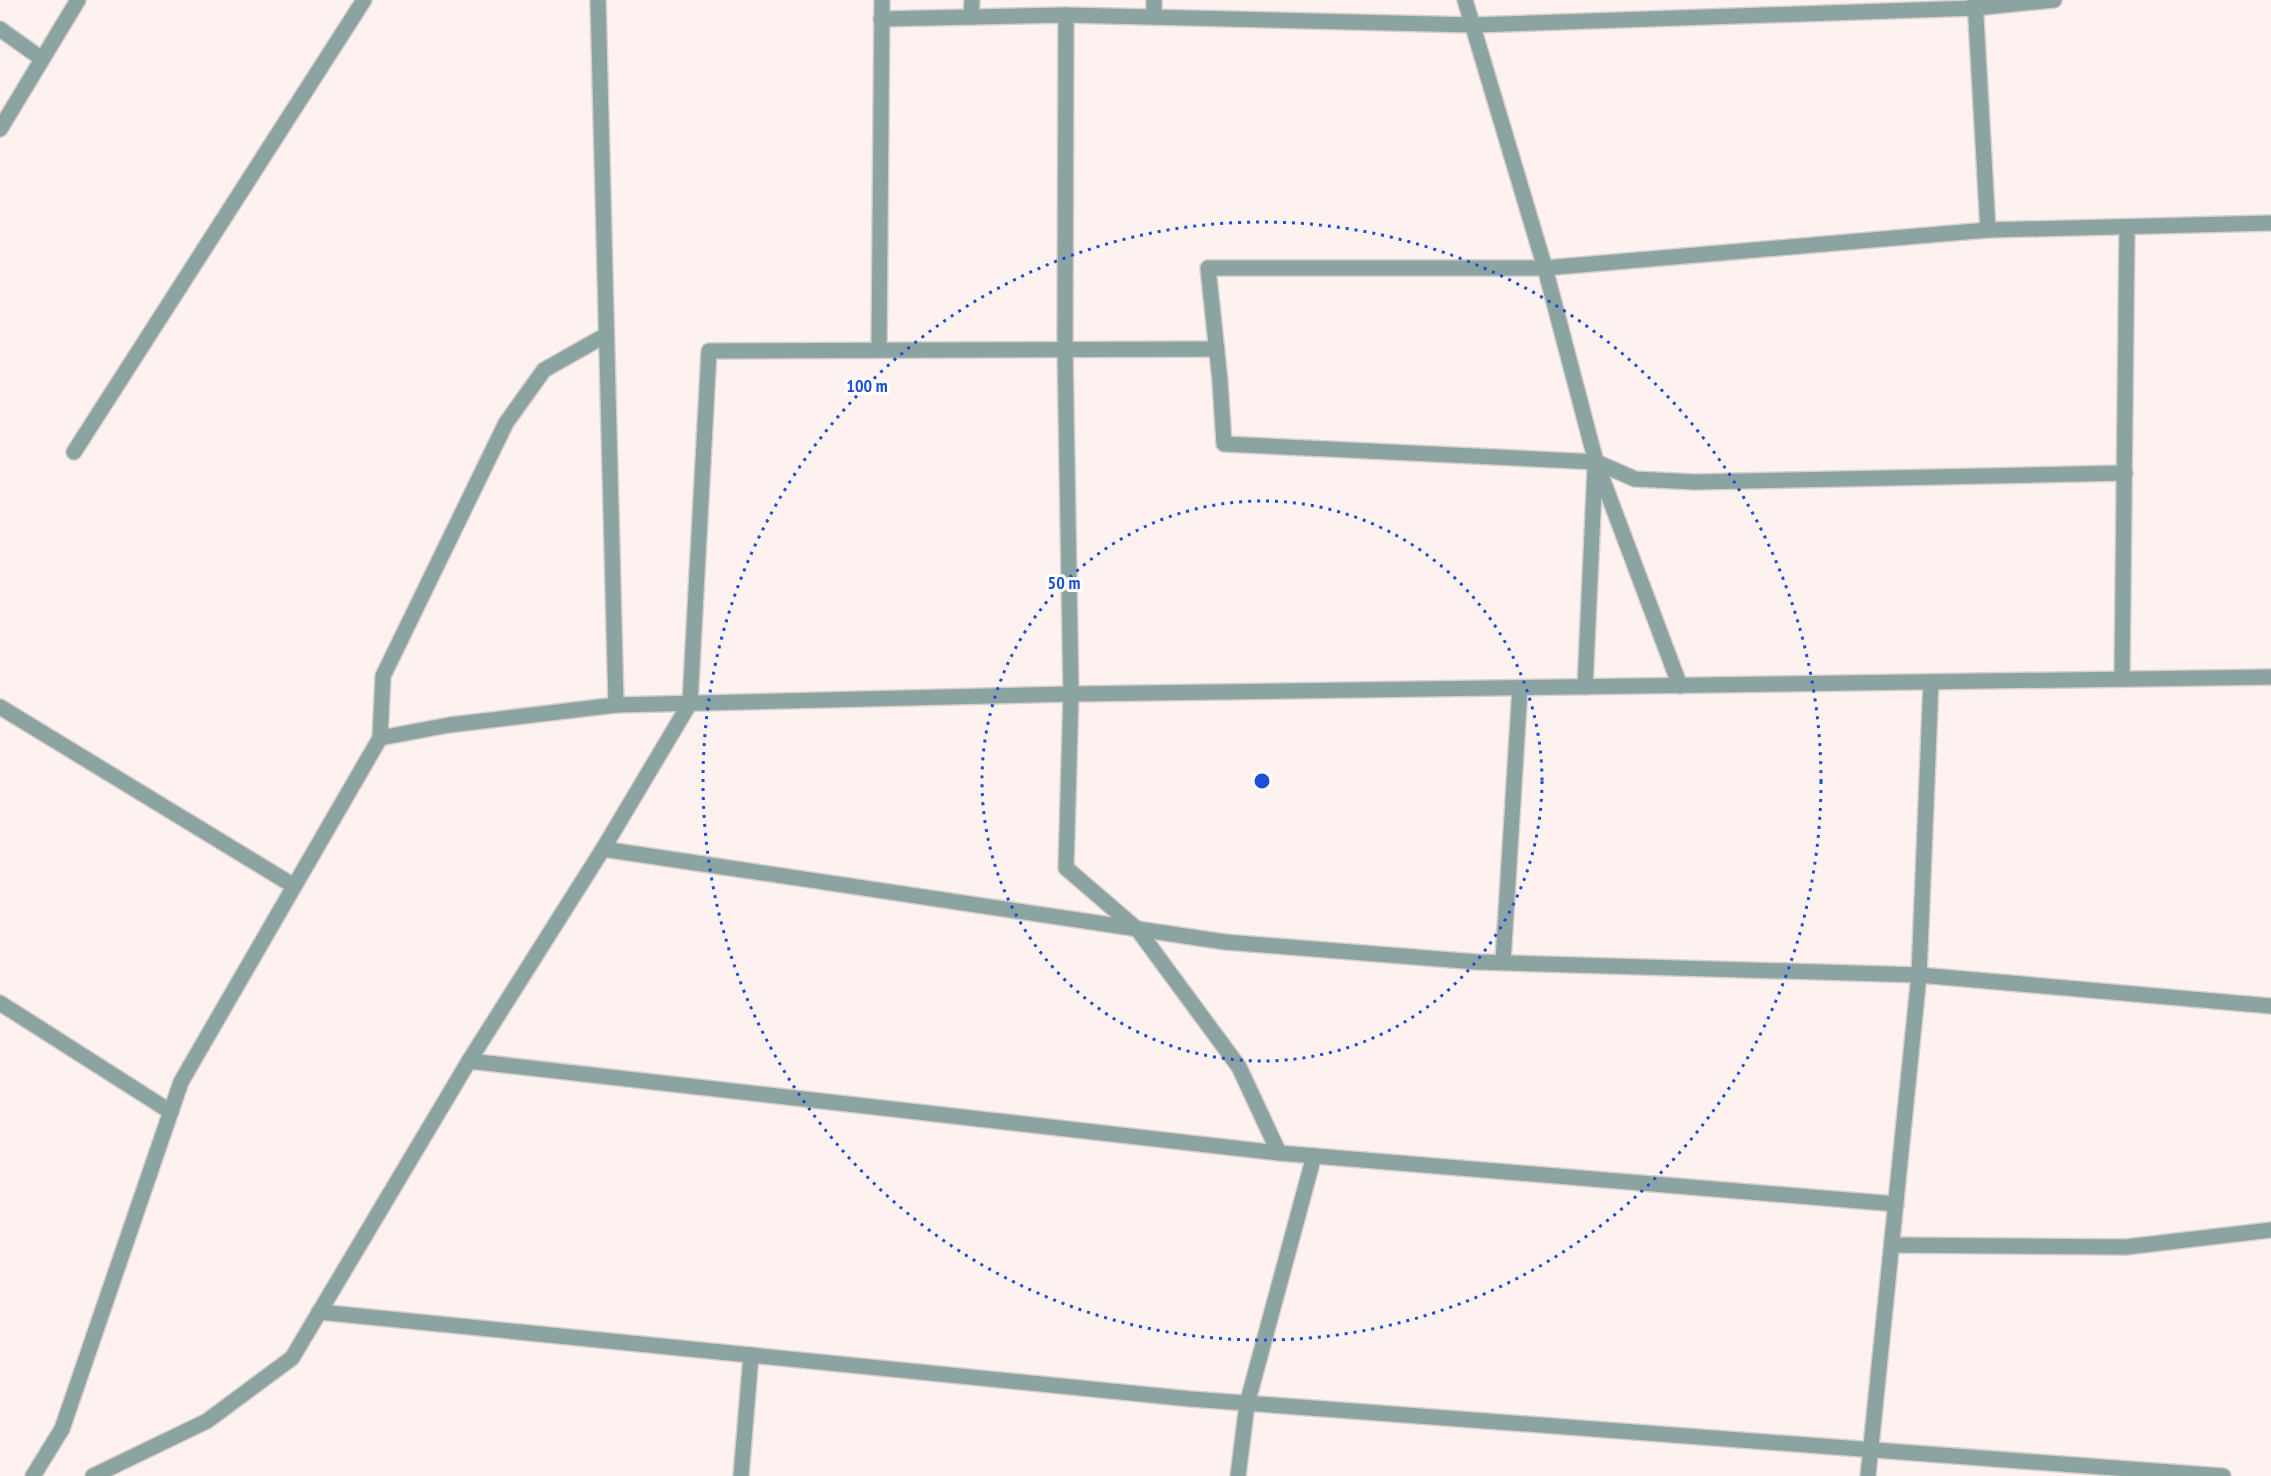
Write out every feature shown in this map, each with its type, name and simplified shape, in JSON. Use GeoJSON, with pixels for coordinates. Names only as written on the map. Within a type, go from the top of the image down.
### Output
{"type":"FeatureCollection","features":[{"type":"Feature","properties":{"kind":"street"},"geometry":{"type":"LineString","coordinates":[[0,129],[78,0]]}},
{"type":"Feature","properties":{"kind":"street"},"geometry":{"type":"LineString","coordinates":[[74,453],[364,0]]}},
{"type":"Feature","properties":{"kind":"street"},"geometry":{"type":"LineString","coordinates":[[598,0],[616,705]]}},
{"type":"Feature","properties":{"kind":"street"},"geometry":{"type":"LineString","coordinates":[[879,350],[882,0]]}},
{"type":"Feature","properties":{"kind":"street"},"geometry":{"type":"LineString","coordinates":[[971,17],[972,0]]}},
{"type":"Feature","properties":{"kind":"street"},"geometry":{"type":"LineString","coordinates":[[1154,0],[1154,17]]}},
{"type":"Feature","properties":{"kind":"street"},"geometry":{"type":"LineString","coordinates":[[1465,0],[1545,268],[1596,462],[1680,686]]}},
{"type":"Feature","properties":{"kind":"street"},"geometry":{"type":"LineString","coordinates":[[882,19],[1066,15],[1473,25],[2054,0]]}},
{"type":"Feature","properties":{"kind":"street"},"geometry":{"type":"LineString","coordinates":[[1975,4],[1988,230]]}},
{"type":"Feature","properties":{"kind":"street"},"geometry":{"type":"LineString","coordinates":[[1066,15],[1065,349],[1071,694],[1066,868],[1138,930],[1239,1067],[1279,1154]]}},
{"type":"Feature","properties":{"kind":"street"},"geometry":{"type":"LineString","coordinates":[[0,29],[42,59]]}},
{"type":"Feature","properties":{"kind":"street"},"geometry":{"type":"LineString","coordinates":[[2125,473],[1695,482],[1635,479],[1596,462],[1224,444],[1208,268],[1545,268],[1988,230],[2271,223]]}},
{"type":"Feature","properties":{"kind":"street"},"geometry":{"type":"LineString","coordinates":[[2122,679],[2127,227]]}},
{"type":"Feature","properties":{"kind":"street"},"geometry":{"type":"LineString","coordinates":[[33,1476],[62,1429],[182,1082],[380,738],[383,676],[506,423],[544,369],[606,335]]}},
{"type":"Feature","properties":{"kind":"street"},"geometry":{"type":"LineString","coordinates":[[93,1476],[207,1421],[292,1358],[469,1060],[603,849],[690,703],[709,351],[1217,349]]}},
{"type":"Feature","properties":{"kind":"street"},"geometry":{"type":"LineString","coordinates":[[1585,687],[1596,462]]}},
{"type":"Feature","properties":{"kind":"street"},"geometry":{"type":"LineString","coordinates":[[380,738],[449,725],[616,705],[1071,694],[2271,677]]}},
{"type":"Feature","properties":{"kind":"street"},"geometry":{"type":"LineString","coordinates":[[1868,1476],[1919,975],[1931,682]]}},
{"type":"Feature","properties":{"kind":"street"},"geometry":{"type":"LineString","coordinates":[[1503,961],[1520,688]]}},
{"type":"Feature","properties":{"kind":"street"},"geometry":{"type":"LineString","coordinates":[[0,707],[294,886]]}},
{"type":"Feature","properties":{"kind":"street"},"geometry":{"type":"LineString","coordinates":[[603,849],[1226,942],[1477,962],[1919,975],[2271,1006]]}},
{"type":"Feature","properties":{"kind":"street"},"geometry":{"type":"LineString","coordinates":[[0,1003],[171,1112]]}},
{"type":"Feature","properties":{"kind":"street"},"geometry":{"type":"LineString","coordinates":[[469,1060],[1279,1154],[1896,1204]]}},
{"type":"Feature","properties":{"kind":"street"},"geometry":{"type":"LineString","coordinates":[[1238,1476],[1246,1404],[1314,1156]]}},
{"type":"Feature","properties":{"kind":"street"},"geometry":{"type":"LineString","coordinates":[[1892,1245],[2126,1247],[2271,1230]]}},
{"type":"Feature","properties":{"kind":"street"},"geometry":{"type":"LineString","coordinates":[[319,1312],[1246,1404],[2223,1476]]}},
{"type":"Feature","properties":{"kind":"street"},"geometry":{"type":"LineString","coordinates":[[741,1476],[751,1355]]}}]}
